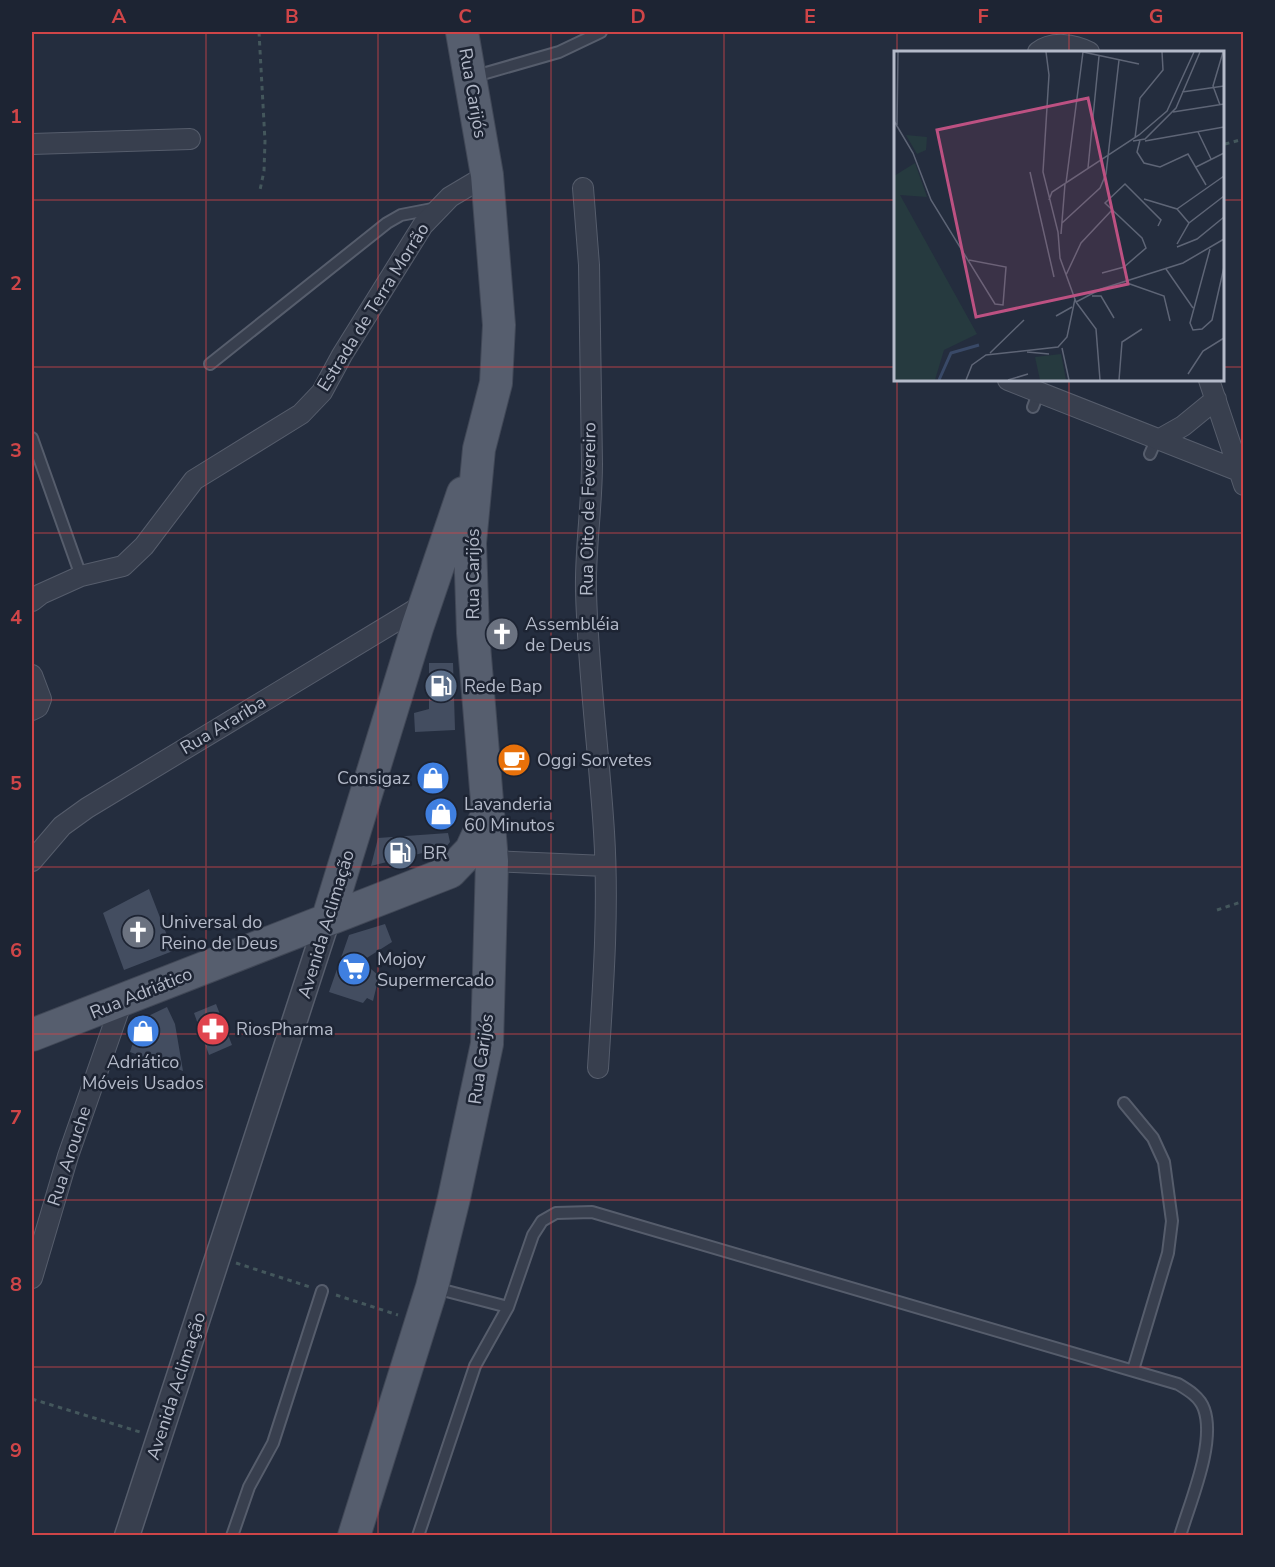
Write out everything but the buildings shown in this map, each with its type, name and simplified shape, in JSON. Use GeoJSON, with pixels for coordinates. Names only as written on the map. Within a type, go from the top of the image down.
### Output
{"type":"FeatureCollection","features":[{"type":"Feature","properties":{"kind":"main road","name":"Rua Carijós"},"geometry":{"type":"LineString","coordinates":[[354,1536],[432,1287],[487,1044],[492,861],[473,633],[470,543],[479,449],[496,382],[499,352],[487,175],[472,77],[462,32]]}},
{"type":"Feature","properties":{"kind":"main road","name":"Avenida Aclimação"},"geometry":{"type":"LineString","coordinates":[[328,918],[421,615],[479,449]]}},
{"type":"Feature","properties":{"kind":"main road"},"geometry":{"type":"LineString","coordinates":[[421,615],[473,633]]}},
{"type":"Feature","properties":{"kind":"main road","name":"Rua Adriático"},"geometry":{"type":"LineString","coordinates":[[32,1035],[450,872],[471,850],[488,814]]}},
{"type":"Feature","properties":{"kind":"main road"},"geometry":{"type":"LineString","coordinates":[[450,872],[475,885],[492,918]]}},
{"type":"Feature","properties":{"kind":"street"},"geometry":{"type":"LineString","coordinates":[[1048,43],[1070,45],[1086,51]]}},
{"type":"Feature","properties":{"kind":"street"},"geometry":{"type":"LineString","coordinates":[[32,144],[190,139]]}},
{"type":"Feature","properties":{"kind":"street","name":"Estrada de Terra Morrão"},"geometry":{"type":"LineString","coordinates":[[32,601],[41,594],[81,576],[123,566],[144,546],[194,480],[302,414],[322,392],[342,355],[423,225],[437,208],[487,175]]}},
{"type":"Feature","properties":{"kind":"street","name":"Rua Oito de Fevereiro"},"geometry":{"type":"LineString","coordinates":[[583,188],[589,265],[592,464],[592,498],[585,550],[586,593],[605,866],[607,932],[598,1068]]}},
{"type":"Feature","properties":{"kind":"street"},"geometry":{"type":"LineString","coordinates":[[1009,381],[1036,399],[1241,478]]}},
{"type":"Feature","properties":{"kind":"street"},"geometry":{"type":"LineString","coordinates":[[1209,381],[1241,478]]}},
{"type":"Feature","properties":{"kind":"street"},"geometry":{"type":"LineString","coordinates":[[1156,444],[1184,426],[1215,399]]}},
{"type":"Feature","properties":{"kind":"street","name":"Rua Arariba"},"geometry":{"type":"LineString","coordinates":[[32,861],[62,826],[87,808],[421,615]]}},
{"type":"Feature","properties":{"kind":"street"},"geometry":{"type":"LineString","coordinates":[[32,675],[40,694],[35,708]]}},
{"type":"Feature","properties":{"kind":"street"},"geometry":{"type":"LineString","coordinates":[[492,861],[605,866]]}},
{"type":"Feature","properties":{"kind":"street","name":"Avenida Aclimação"},"geometry":{"type":"LineString","coordinates":[[127,1536],[328,918]]}},
{"type":"Feature","properties":{"kind":"street","name":"Rua Arouche"},"geometry":{"type":"LineString","coordinates":[[32,1278],[68,1156],[122,1001]]}},
{"type":"Feature","properties":{"kind":"lane"},"geometry":{"type":"LineString","coordinates":[[472,77],[559,52],[601,32]]}},
{"type":"Feature","properties":{"kind":"lane"},"geometry":{"type":"LineString","coordinates":[[210,363],[387,223],[401,215],[437,208]]}},
{"type":"Feature","properties":{"kind":"lane"},"geometry":{"type":"LineString","coordinates":[[32,438],[81,576]]}},
{"type":"Feature","properties":{"kind":"lane"},"geometry":{"type":"LineString","coordinates":[[1124,1102],[1153,1138],[1164,1162],[1172,1221],[1168,1253],[1133,1370]]}},
{"type":"Feature","properties":{"kind":"lane"},"geometry":{"type":"LineString","coordinates":[[418,1536],[475,1366],[508,1307],[532,1235],[542,1221],[555,1213],[592,1212],[1178,1384],[1194,1394],[1204,1408],[1208,1430],[1180,1536]]}},
{"type":"Feature","properties":{"kind":"lane"},"geometry":{"type":"LineString","coordinates":[[432,1287],[508,1307]]}},
{"type":"Feature","properties":{"kind":"lane"},"geometry":{"type":"LineString","coordinates":[[232,1536],[249,1487],[273,1443],[322,1291]]}},
{"type":"Feature","properties":{"kind":"path"},"geometry":{"type":"LineString","coordinates":[[259,32],[265,141],[264,171],[260,190]]}},
{"type":"Feature","properties":{"kind":"path"},"geometry":{"type":"LineString","coordinates":[[1225,144],[1244,139]]}},
{"type":"Feature","properties":{"kind":"path"},"geometry":{"type":"LineString","coordinates":[[1217,910],[1244,901]]}},
{"type":"Feature","properties":{"kind":"path"},"geometry":{"type":"LineString","coordinates":[[32,1399],[159,1438]]}},
{"type":"Feature","properties":{"kind":"place","name":"Assembléia de Deus"},"geometry":{"type":"Point","coordinates":[502,634]}},
{"type":"Feature","properties":{"kind":"place","name":"Rede Bap"},"geometry":{"type":"Point","coordinates":[441,686]}},
{"type":"Feature","properties":{"kind":"place","name":"Oggi Sorvetes"},"geometry":{"type":"Point","coordinates":[514,760]}},
{"type":"Feature","properties":{"kind":"place","name":"Consigaz"},"geometry":{"type":"Point","coordinates":[433,778]}},
{"type":"Feature","properties":{"kind":"place","name":"Lavanderia 60 Minutos"},"geometry":{"type":"Point","coordinates":[441,814]}},
{"type":"Feature","properties":{"kind":"place","name":"BR"},"geometry":{"type":"Point","coordinates":[400,853]}},
{"type":"Feature","properties":{"kind":"place","name":"Universal do Reino de Deus"},"geometry":{"type":"Point","coordinates":[138,932]}},
{"type":"Feature","properties":{"kind":"place","name":"Mojoy Supermercado"},"geometry":{"type":"Point","coordinates":[354,969]}},
{"type":"Feature","properties":{"kind":"place","name":"RiosPharma"},"geometry":{"type":"Point","coordinates":[213,1029]}},
{"type":"Feature","properties":{"kind":"place","name":"Adriático Móveis Usados"},"geometry":{"type":"Point","coordinates":[143,1031]}}]}
